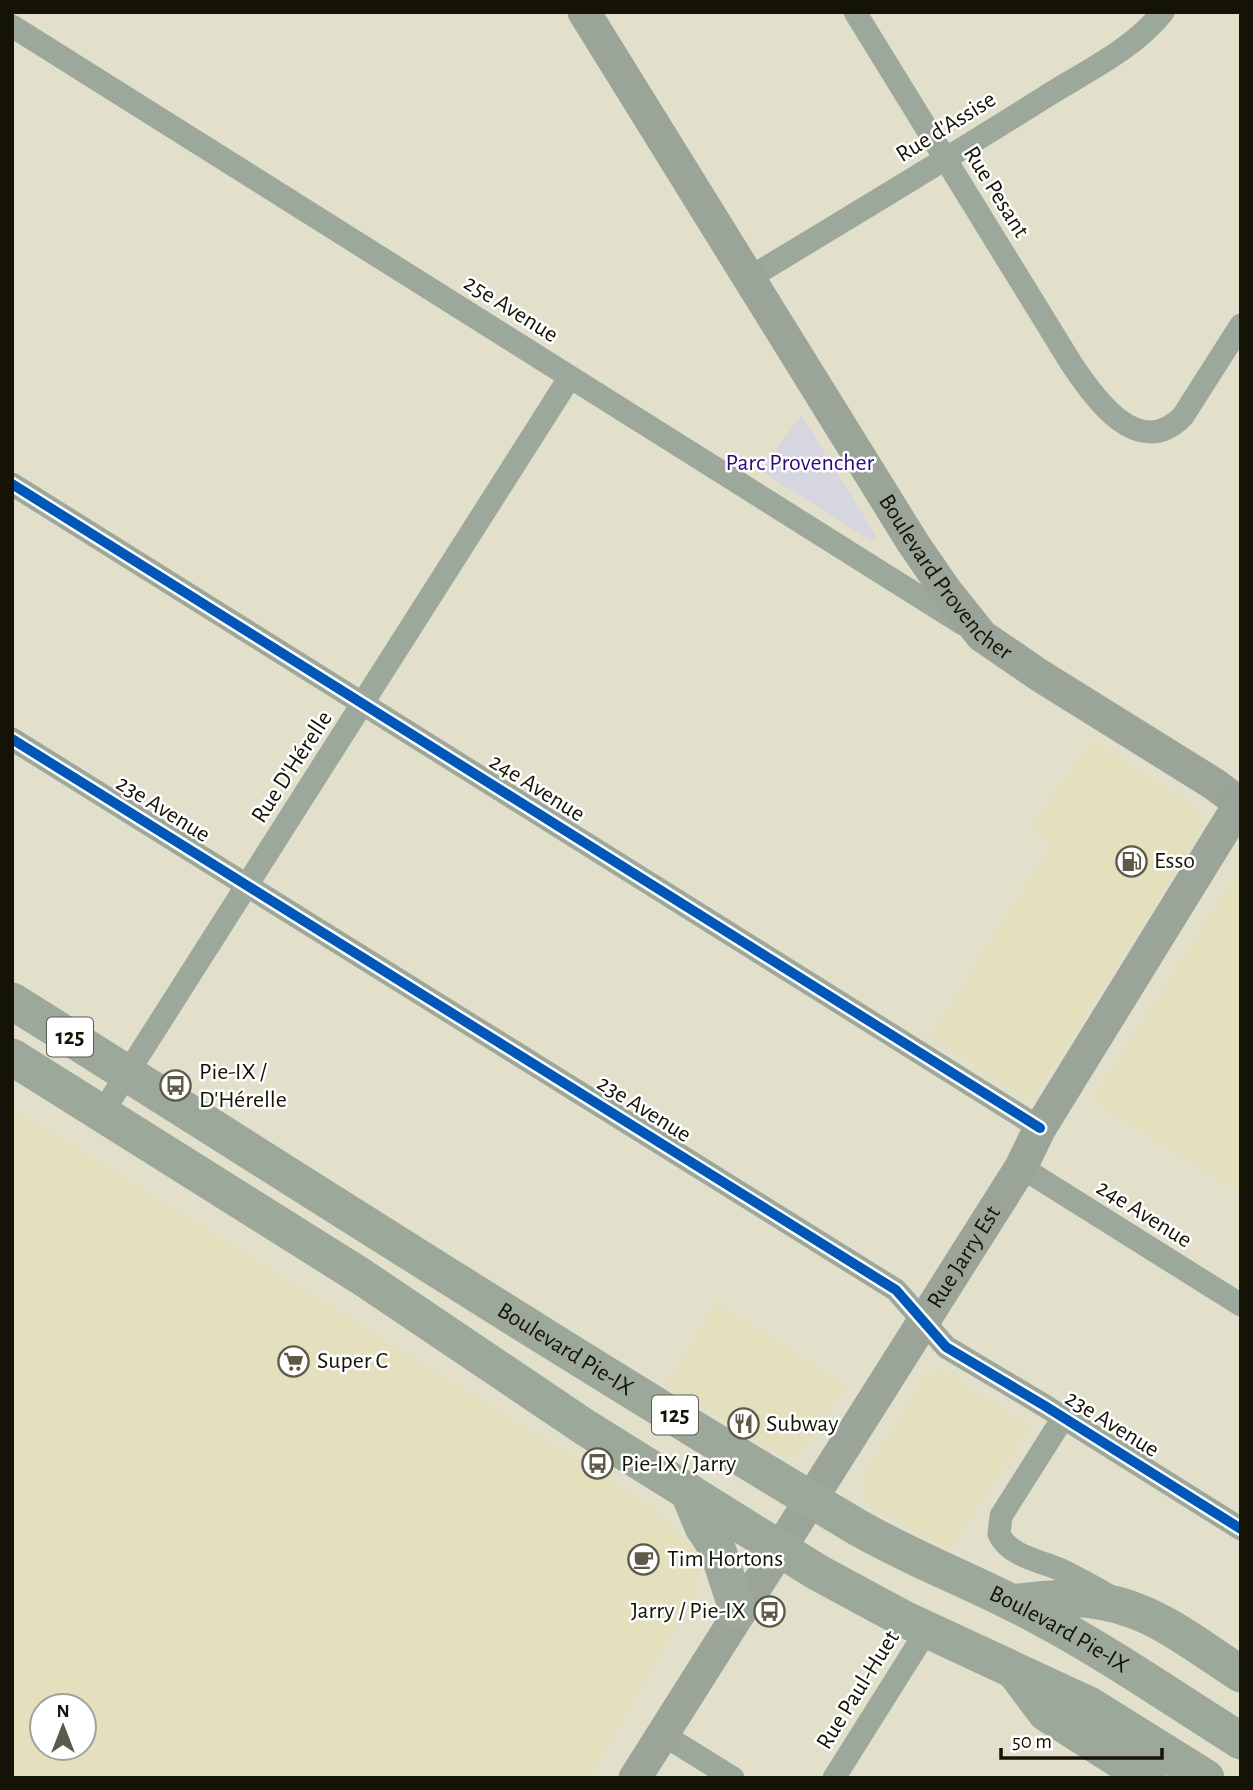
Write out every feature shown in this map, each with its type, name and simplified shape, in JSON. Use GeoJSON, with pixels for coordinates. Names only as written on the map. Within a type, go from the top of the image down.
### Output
{"type":"FeatureCollection","features":[{"type":"Feature","properties":{"kind":"main road","name":"Boulevard Pie-IX"},"geometry":{"type":"LineString","coordinates":[[12,1001],[811,1499],[897,1550],[1053,1624],[1241,1741]]}},
{"type":"Feature","properties":{"kind":"main road","name":"Boulevard Pie-IX"},"geometry":{"type":"LineString","coordinates":[[12,1057],[362,1277],[586,1428],[828,1578],[927,1630],[1089,1705],[1206,1778]]}},
{"type":"Feature","properties":{"kind":"main road"},"geometry":{"type":"LineString","coordinates":[[688,1491],[703,1527],[717,1548],[738,1612]]}},
{"type":"Feature","properties":{"kind":"main road"},"geometry":{"type":"LineString","coordinates":[[1013,1603],[1065,1597],[1132,1609],[1241,1674]]}},
{"type":"Feature","properties":{"kind":"main road"},"geometry":{"type":"LineString","coordinates":[[1013,1670],[1046,1713],[1148,1778]]}},
{"type":"Feature","properties":{"kind":"street","name":"Boulevard Provencher"},"geometry":{"type":"LineString","coordinates":[[583,12],[913,544],[982,636],[1240,803]]}},
{"type":"Feature","properties":{"kind":"street","name":"Rue Pesant"},"geometry":{"type":"LineString","coordinates":[[855,12],[1071,363],[1087,387],[1118,419],[1137,430],[1155,433],[1173,427],[1183,416],[1241,325]]}},
{"type":"Feature","properties":{"kind":"street","name":"Rue d'Assise"},"geometry":{"type":"LineString","coordinates":[[749,278],[1122,48],[1153,25],[1163,12]]}},
{"type":"Feature","properties":{"kind":"street","name":"25e Avenue"},"geometry":{"type":"LineString","coordinates":[[12,26],[982,636]]}},
{"type":"Feature","properties":{"kind":"street","name":"Rue D'Hérelle"},"geometry":{"type":"LineString","coordinates":[[102,1113],[570,377]]}},
{"type":"Feature","properties":{"kind":"street","name":"24e Avenue"},"geometry":{"type":"LineString","coordinates":[[12,484],[1040,1128]]}},
{"type":"Feature","properties":{"kind":"street","name":"23e Avenue"},"geometry":{"type":"LineString","coordinates":[[12,739],[896,1290],[946,1347],[1241,1529]]}},
{"type":"Feature","properties":{"kind":"street","name":"Rue Jarry Est"},"geometry":{"type":"LineString","coordinates":[[635,1778],[1021,1167],[1040,1128],[1240,803]]}},
{"type":"Feature","properties":{"kind":"street","name":"24e Avenue"},"geometry":{"type":"LineString","coordinates":[[1021,1167],[1241,1306]]}},
{"type":"Feature","properties":{"kind":"street"},"geometry":{"type":"LineString","coordinates":[[1063,1418],[1005,1510],[999,1524],[999,1534],[1003,1542],[1017,1552],[1083,1580],[1132,1609]]}},
{"type":"Feature","properties":{"kind":"street","name":"Rue Paul-Huet"},"geometry":{"type":"LineString","coordinates":[[834,1778],[927,1630]]}},
{"type":"Feature","properties":{"kind":"street"},"geometry":{"type":"LineString","coordinates":[[662,1734],[733,1778]]}},
{"type":"Feature","properties":{"kind":"shaded area"},"geometry":{"type":"Polygon","coordinates":[[[1091,741],[1193,805],[1200,812],[1203,826],[1033,1098],[1029,1099],[930,1037],[1052,844],[1030,829],[1091,741]]]}},
{"type":"Feature","properties":{"kind":"shaded area"},"geometry":{"type":"Polygon","coordinates":[[[1241,868],[1241,1194],[1092,1100],[1241,868]]]}},
{"type":"Feature","properties":{"kind":"shaded area"},"geometry":{"type":"Polygon","coordinates":[[[12,1108],[648,1504],[696,1550],[700,1574],[693,1597],[591,1778],[12,1778],[12,1108]]]}},
{"type":"Feature","properties":{"kind":"shaded area"},"geometry":{"type":"Polygon","coordinates":[[[717,1303],[847,1386],[797,1458],[784,1457],[666,1385],[717,1303]]]}},
{"type":"Feature","properties":{"kind":"shaded area"},"geometry":{"type":"Polygon","coordinates":[[[943,1371],[1029,1426],[950,1551],[865,1501],[861,1481],[926,1375],[943,1371]]]}},
{"type":"Feature","properties":{"kind":"green space","name":"Parc Provencher"},"geometry":{"type":"Polygon","coordinates":[[[801,415],[875,534],[874,539],[870,540],[761,471],[801,415]]]}},
{"type":"Feature","properties":{"kind":"cycle path"},"geometry":{"type":"LineString","coordinates":[[12,484],[1040,1128]]}},
{"type":"Feature","properties":{"kind":"cycle path"},"geometry":{"type":"LineString","coordinates":[[12,739],[896,1290],[946,1347],[1241,1529]]}},
{"type":"Feature","properties":{"kind":"place","name":"Esso"},"geometry":{"type":"Point","coordinates":[1131,861]}},
{"type":"Feature","properties":{"kind":"place","name":"Pie-IX / D'Hérelle"},"geometry":{"type":"Point","coordinates":[176,1086]}},
{"type":"Feature","properties":{"kind":"place","name":"Super C"},"geometry":{"type":"Point","coordinates":[294,1361]}},
{"type":"Feature","properties":{"kind":"place","name":"Subway"},"geometry":{"type":"Point","coordinates":[743,1424]}},
{"type":"Feature","properties":{"kind":"place","name":"Pie-IX / Jarry"},"geometry":{"type":"Point","coordinates":[598,1464]}},
{"type":"Feature","properties":{"kind":"place","name":"Tim Hortons"},"geometry":{"type":"Point","coordinates":[644,1559]}},
{"type":"Feature","properties":{"kind":"place","name":"Jarry / Pie-IX"},"geometry":{"type":"Point","coordinates":[769,1611]}}]}
